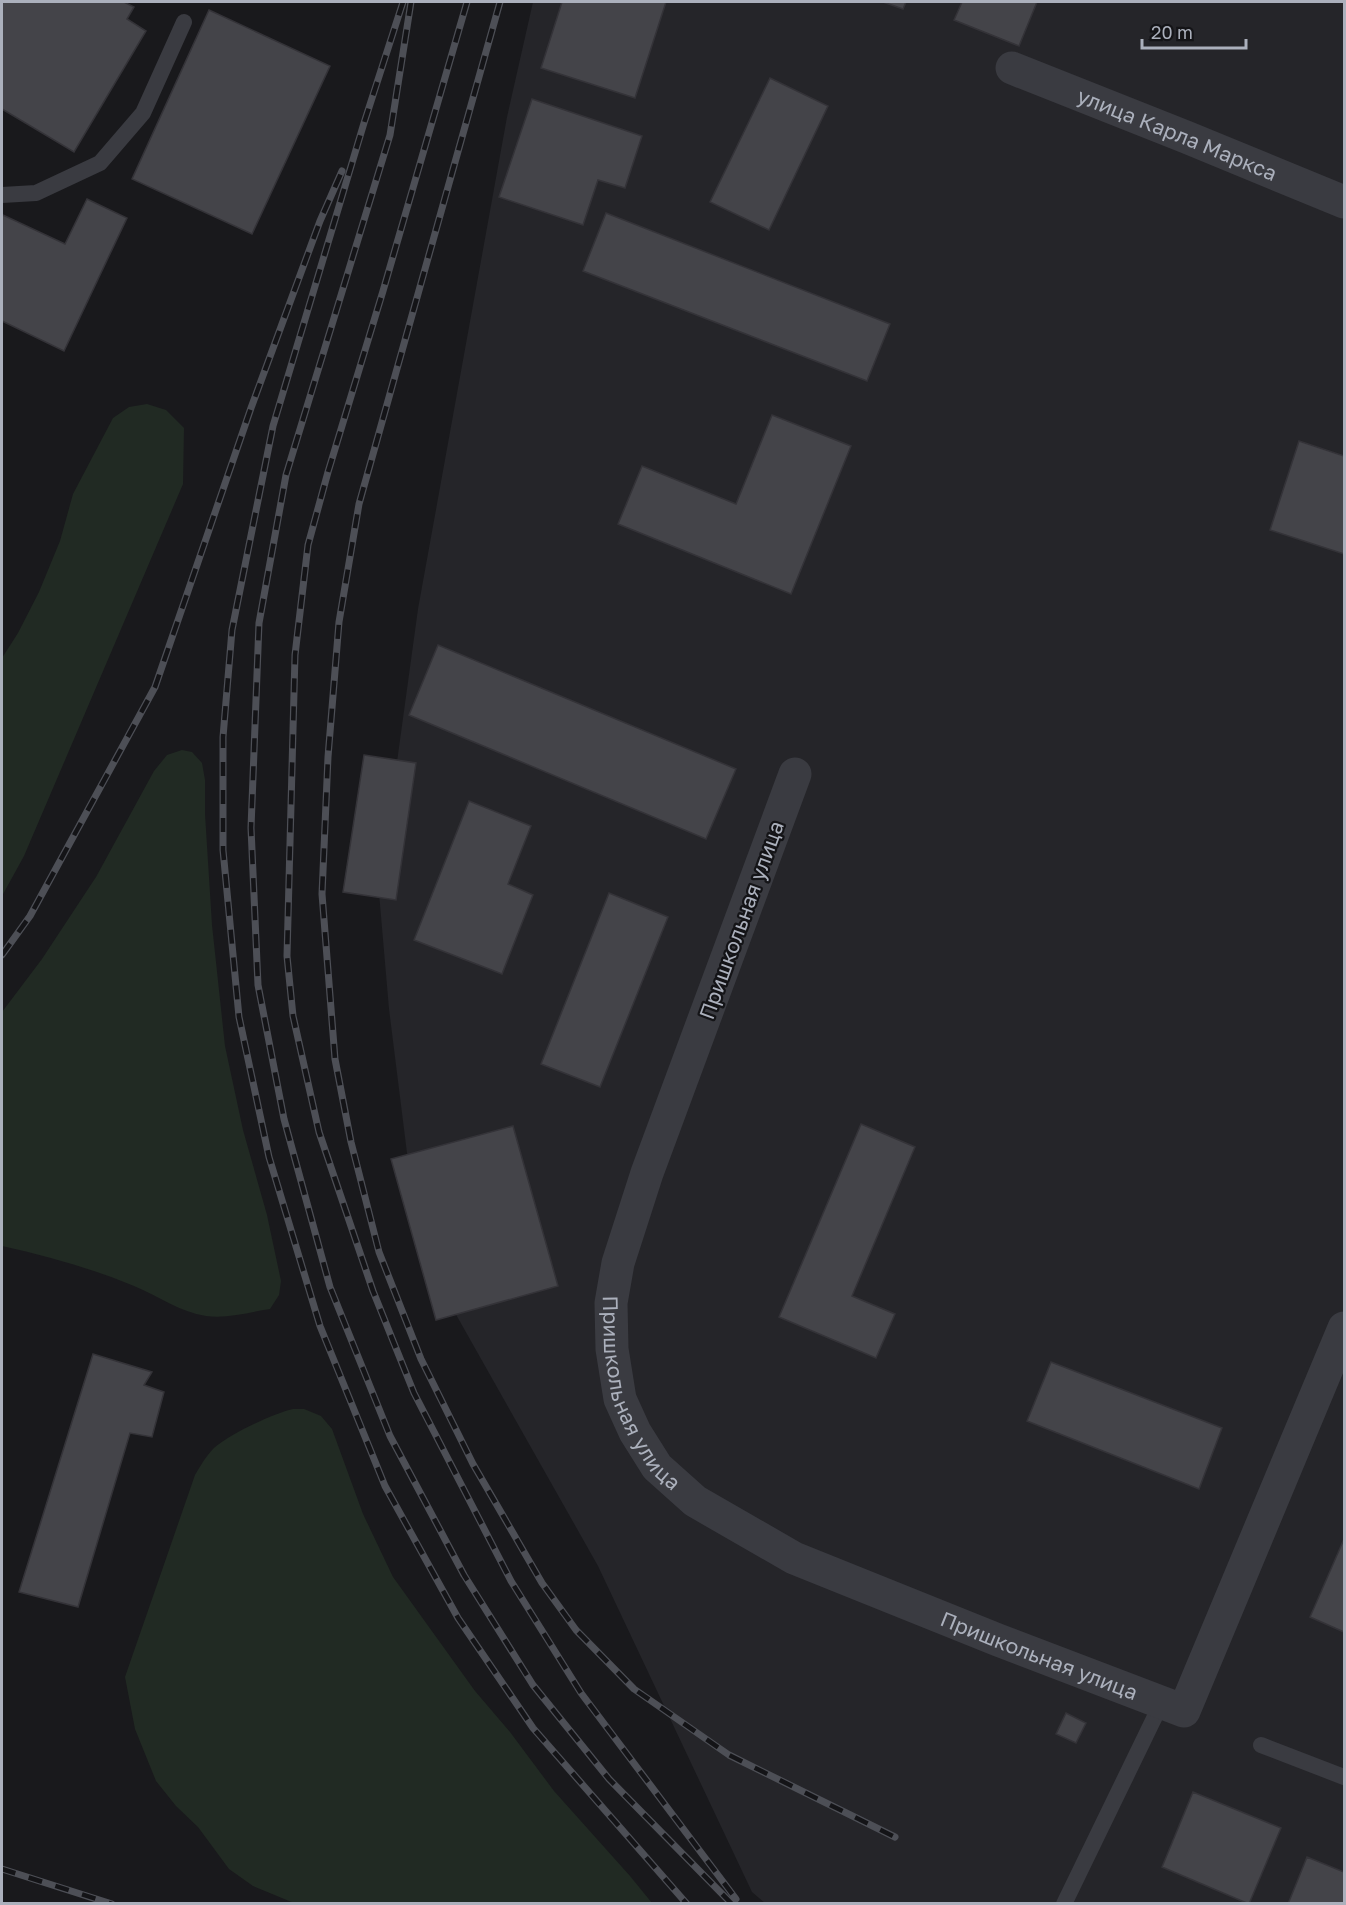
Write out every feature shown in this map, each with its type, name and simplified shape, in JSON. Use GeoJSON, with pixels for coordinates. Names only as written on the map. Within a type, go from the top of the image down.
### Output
{"type":"FeatureCollection","features":[{"type":"Feature","properties":{"kind":"street","name":"улица Карла Маркса"},"geometry":{"type":"LineString","coordinates":[[1011,68],[1344,202]]}},
{"type":"Feature","properties":{"kind":"street","name":"Пришкольная улица"},"geometry":{"type":"LineString","coordinates":[[795,774],[647,1173],[618,1263],[611,1303],[612,1349],[620,1398],[635,1432],[657,1467],[695,1501],[794,1558],[1173,1707]]}},
{"type":"Feature","properties":{"kind":"street"},"geometry":{"type":"LineString","coordinates":[[1173,1707],[1344,1328]]}},
{"type":"Feature","properties":{"kind":"lane"},"geometry":{"type":"LineString","coordinates":[[2,195],[36,194],[100,163],[143,113],[184,22]]}},
{"type":"Feature","properties":{"kind":"lane"},"geometry":{"type":"LineString","coordinates":[[1064,1904],[1173,1707]]}},
{"type":"Feature","properties":{"kind":"lane"},"geometry":{"type":"LineString","coordinates":[[1261,1745],[1344,1777]]}},
{"type":"Feature","properties":{"kind":"shaded area"},"geometry":{"type":"Polygon","coordinates":[[[533,2],[1344,2],[1344,1903],[765,1903],[752,1892],[598,1566],[454,1311],[407,1153],[389,1009],[379,893],[418,609],[507,117],[533,2]]]}},
{"type":"Feature","properties":{"kind":"shaded area"},"geometry":{"type":"Polygon","coordinates":[[[147,404],[166,410],[184,428],[183,484],[24,856],[2,896],[2,658],[39,592],[60,541],[73,494],[113,418],[129,407],[147,404]]]}},
{"type":"Feature","properties":{"kind":"shaded area"},"geometry":{"type":"Polygon","coordinates":[[[182,750],[192,752],[202,763],[205,780],[212,925],[225,1046],[243,1130],[267,1215],[281,1281],[279,1295],[270,1309],[222,1317],[196,1314],[102,1274],[52,1258],[2,1246],[2,1012],[42,959],[96,877],[154,771],[167,755],[182,750]]]}},
{"type":"Feature","properties":{"kind":"shaded area"},"geometry":{"type":"Polygon","coordinates":[[[293,1409],[304,1409],[321,1416],[332,1429],[363,1514],[393,1577],[475,1691],[510,1732],[554,1791],[652,1903],[294,1903],[253,1886],[229,1869],[198,1827],[176,1806],[156,1781],[135,1729],[125,1677],[195,1475],[208,1454],[221,1443],[252,1425],[293,1409]]]}},
{"type":"Feature","properties":{"kind":"building"},"geometry":{"type":"Polygon","coordinates":[[[2,2],[124,2],[134,7],[127,19],[146,31],[74,152],[2,109],[2,2]]]}},
{"type":"Feature","properties":{"kind":"building"},"geometry":{"type":"Polygon","coordinates":[[[562,2],[666,2],[635,98],[541,68],[562,2]]]}},
{"type":"Feature","properties":{"kind":"building"},"geometry":{"type":"Polygon","coordinates":[[[883,2],[906,2],[903,9],[883,2]]]}},
{"type":"Feature","properties":{"kind":"building"},"geometry":{"type":"Polygon","coordinates":[[[962,2],[1037,2],[1019,46],[954,20],[962,2]]]}},
{"type":"Feature","properties":{"kind":"building"},"geometry":{"type":"Polygon","coordinates":[[[209,10],[330,66],[252,234],[132,179],[209,10]]]}},
{"type":"Feature","properties":{"kind":"building"},"geometry":{"type":"Polygon","coordinates":[[[770,78],[828,106],[769,230],[710,202],[770,78]]]}},
{"type":"Feature","properties":{"kind":"building"},"geometry":{"type":"Polygon","coordinates":[[[532,99],[642,136],[625,188],[598,180],[583,225],[499,197],[532,99]]]}},
{"type":"Feature","properties":{"kind":"building"},"geometry":{"type":"Polygon","coordinates":[[[87,199],[127,218],[64,351],[2,321],[2,217],[3,215],[65,244],[87,199]]]}},
{"type":"Feature","properties":{"kind":"building"},"geometry":{"type":"Polygon","coordinates":[[[606,213],[890,324],[867,381],[583,271],[606,213]]]}},
{"type":"Feature","properties":{"kind":"building"},"geometry":{"type":"Polygon","coordinates":[[[772,415],[851,446],[791,594],[618,524],[642,466],[736,504],[772,415]]]}},
{"type":"Feature","properties":{"kind":"building"},"geometry":{"type":"Polygon","coordinates":[[[1299,441],[1344,456],[1344,554],[1270,530],[1299,441]]]}},
{"type":"Feature","properties":{"kind":"building"},"geometry":{"type":"Polygon","coordinates":[[[438,645],[736,769],[706,839],[409,715],[438,645]]]}},
{"type":"Feature","properties":{"kind":"building"},"geometry":{"type":"Polygon","coordinates":[[[364,755],[416,763],[396,900],[343,892],[364,755]]]}},
{"type":"Feature","properties":{"kind":"building"},"geometry":{"type":"Polygon","coordinates":[[[469,801],[531,826],[508,884],[533,895],[502,974],[414,940],[469,801]]]}},
{"type":"Feature","properties":{"kind":"building"},"geometry":{"type":"Polygon","coordinates":[[[609,893],[668,917],[600,1087],[541,1064],[609,893]]]}},
{"type":"Feature","properties":{"kind":"building"},"geometry":{"type":"Polygon","coordinates":[[[861,1124],[915,1147],[852,1296],[895,1314],[876,1358],[779,1317],[861,1124]]]}},
{"type":"Feature","properties":{"kind":"building"},"geometry":{"type":"Polygon","coordinates":[[[513,1126],[558,1286],[436,1320],[391,1159],[513,1126]]]}},
{"type":"Feature","properties":{"kind":"building"},"geometry":{"type":"Polygon","coordinates":[[[93,1354],[152,1372],[144,1385],[164,1392],[152,1437],[130,1433],[78,1607],[19,1592],[93,1354]]]}},
{"type":"Feature","properties":{"kind":"building"},"geometry":{"type":"Polygon","coordinates":[[[1051,1362],[1222,1428],[1199,1489],[1027,1421],[1051,1362]]]}},
{"type":"Feature","properties":{"kind":"building"},"geometry":{"type":"Polygon","coordinates":[[[1344,1539],[1344,1632],[1310,1617],[1344,1539]]]}},
{"type":"Feature","properties":{"kind":"building"},"geometry":{"type":"Polygon","coordinates":[[[1066,1713],[1086,1723],[1076,1743],[1056,1734],[1066,1713]]]}},
{"type":"Feature","properties":{"kind":"building"},"geometry":{"type":"Polygon","coordinates":[[[1193,1792],[1281,1828],[1249,1904],[1162,1867],[1193,1792]]]}},
{"type":"Feature","properties":{"kind":"building"},"geometry":{"type":"Polygon","coordinates":[[[1307,1857],[1344,1872],[1344,1904],[1288,1904],[1307,1857]]]}},
{"type":"Feature","properties":{"kind":"railway"},"geometry":{"type":"LineString","coordinates":[[403,2],[364,123],[273,426],[232,630],[223,737],[223,850],[239,1017],[269,1157],[320,1326],[385,1486],[458,1618],[533,1728],[687,1904]]}},
{"type":"Feature","properties":{"kind":"railway"},"geometry":{"type":"LineString","coordinates":[[411,2],[390,135],[286,475],[259,623],[251,828],[258,985],[284,1119],[330,1287],[390,1436],[464,1575],[533,1685],[609,1779],[732,1904]]}},
{"type":"Feature","properties":{"kind":"railway"},"geometry":{"type":"LineString","coordinates":[[467,2],[308,545],[295,655],[287,956],[293,1016],[319,1132],[373,1291],[414,1393],[511,1581],[581,1693],[736,1899]]}},
{"type":"Feature","properties":{"kind":"railway"},"geometry":{"type":"LineString","coordinates":[[500,2],[359,504],[339,622],[328,757],[322,894],[335,1059],[351,1142],[379,1252],[421,1359],[473,1464],[542,1583],[576,1630],[634,1689],[729,1755],[895,1837]]}},
{"type":"Feature","properties":{"kind":"railway"},"geometry":{"type":"LineString","coordinates":[[2,955],[30,916],[155,687],[251,408],[320,221],[342,171]]}},
{"type":"Feature","properties":{"kind":"railway"},"geometry":{"type":"LineString","coordinates":[[2,1869],[112,1904]]}}]}
